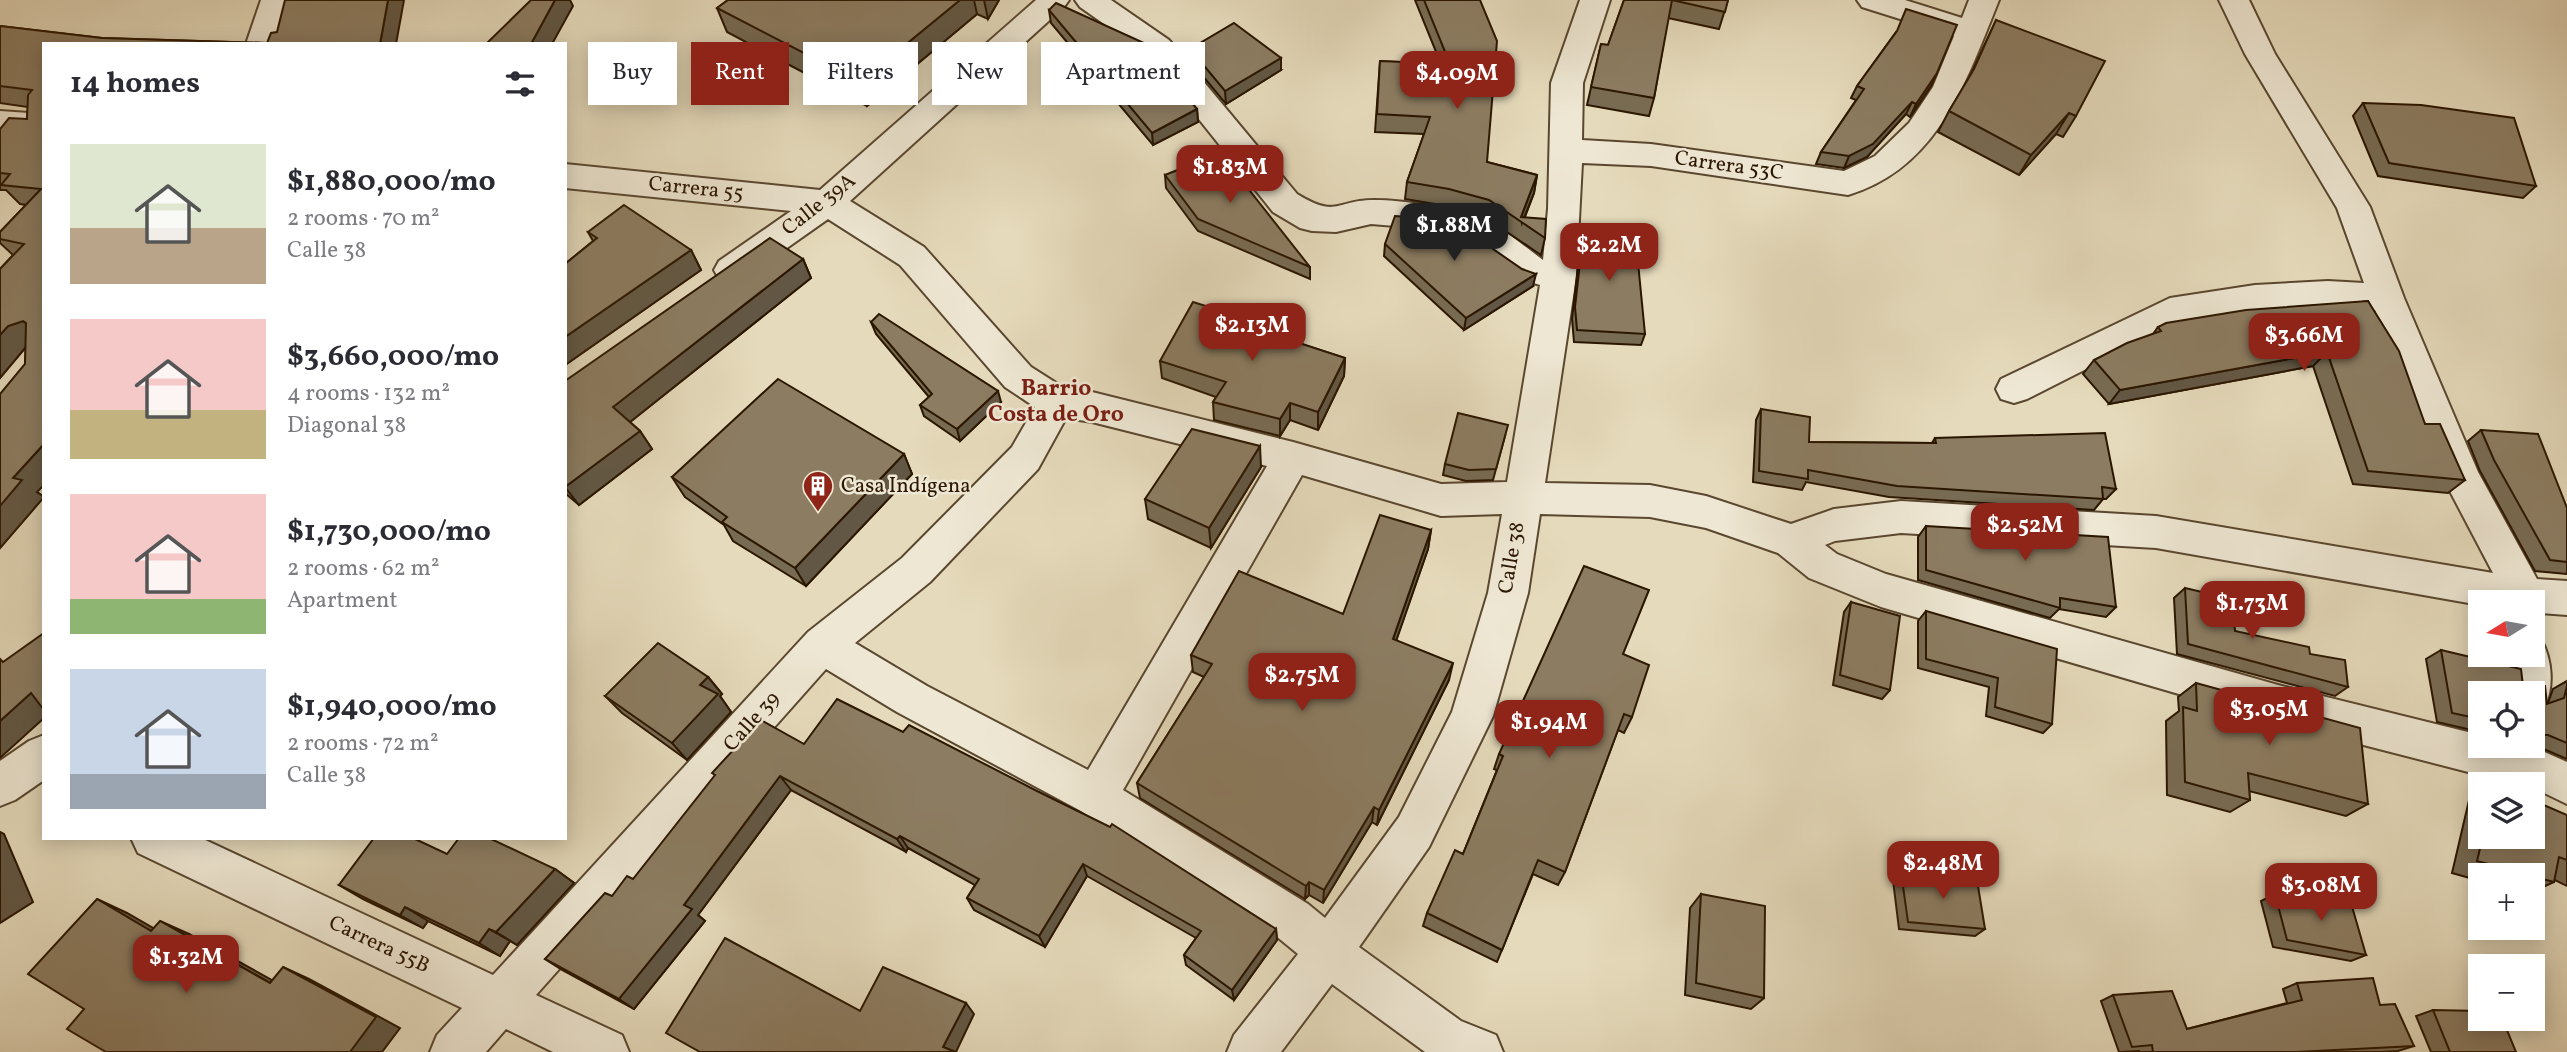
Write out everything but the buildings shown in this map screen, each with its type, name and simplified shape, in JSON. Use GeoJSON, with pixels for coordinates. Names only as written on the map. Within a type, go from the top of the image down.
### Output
{"type":"FeatureCollection","features":[{"type":"Feature","properties":{"kind":"street"},"geometry":{"type":"LineString","coordinates":[[262,42],[276,0]]}},
{"type":"Feature","properties":{"kind":"street","name":"Calle 39A"},"geometry":{"type":"LineString","coordinates":[[702,291],[827,203],[1054,0]]}},
{"type":"Feature","properties":{"kind":"street"},"geometry":{"type":"LineString","coordinates":[[1090,0],[1158,47],[1285,203],[1311,219],[1336,220],[1371,212],[1420,216],[1473,229],[1533,270],[1559,278]]}},
{"type":"Feature","properties":{"kind":"street","name":"Calle 38"},"geometry":{"type":"LineString","coordinates":[[1251,1052],[1330,950],[1414,832],[1472,716],[1508,593],[1559,278],[1567,83],[1595,0]]}},
{"type":"Feature","properties":{"kind":"street"},"geometry":{"type":"LineString","coordinates":[[1872,0],[1970,31]]}},
{"type":"Feature","properties":{"kind":"street","name":"Carrera 53C"},"geometry":{"type":"LineString","coordinates":[[1566,151],[1651,155],[1848,183],[1886,164],[1920,131],[1948,89],[1984,0]]}},
{"type":"Feature","properties":{"kind":"street"},"geometry":{"type":"LineString","coordinates":[[2234,0],[2260,54],[2353,206],[2387,298],[2460,476],[2520,590]]}},
{"type":"Feature","properties":{"kind":"street"},"geometry":{"type":"LineString","coordinates":[[0,122],[42,125]]}},
{"type":"Feature","properties":{"kind":"street","name":"Carrera 55"},"geometry":{"type":"LineString","coordinates":[[567,176],[827,203]]}},
{"type":"Feature","properties":{"kind":"street"},"geometry":{"type":"LineString","coordinates":[[827,203],[912,256],[1018,377],[1056,402],[1092,407],[1293,457],[1441,500],[1522,498],[1650,501],[1706,512],[1791,541],[1823,565],[1881,590],[2278,704],[2476,754],[2544,762]]}},
{"type":"Feature","properties":{"kind":"street"},"geometry":{"type":"LineString","coordinates":[[2014,388],[2171,311],[2267,297],[2328,294],[2387,298]]}},
{"type":"Feature","properties":{"kind":"street","name":"Calle 39"},"geometry":{"type":"LineString","coordinates":[[454,1052],[822,645],[916,570],[1025,458],[1056,402]]}},
{"type":"Feature","properties":{"kind":"street"},"geometry":{"type":"LineString","coordinates":[[1096,797],[1242,540],[1293,457]]}},
{"type":"Feature","properties":{"kind":"street"},"geometry":{"type":"LineString","coordinates":[[1791,541],[1834,525],[1901,517],[2156,532],[2477,590]]}},
{"type":"Feature","properties":{"kind":"street"},"geometry":{"type":"LineString","coordinates":[[2545,599],[2567,598]]}},
{"type":"Feature","properties":{"kind":"street"},"geometry":{"type":"LineString","coordinates":[[822,645],[912,699],[1096,797],[1292,920],[1368,984],[1445,1038],[1479,1052]]}},
{"type":"Feature","properties":{"kind":"street","name":"Carrera 55B"},"geometry":{"type":"LineString","coordinates":[[157,840],[605,1052]]}},
{"type":"Feature","properties":{"kind":"place","name":"Casa Indígena"},"geometry":{"type":"Point","coordinates":[818,513]}},
{"type":"Feature","properties":{"kind":"district","name":"Barrio Costa de Oro"},"geometry":{"type":"Point","coordinates":[1056,402]}}]}
